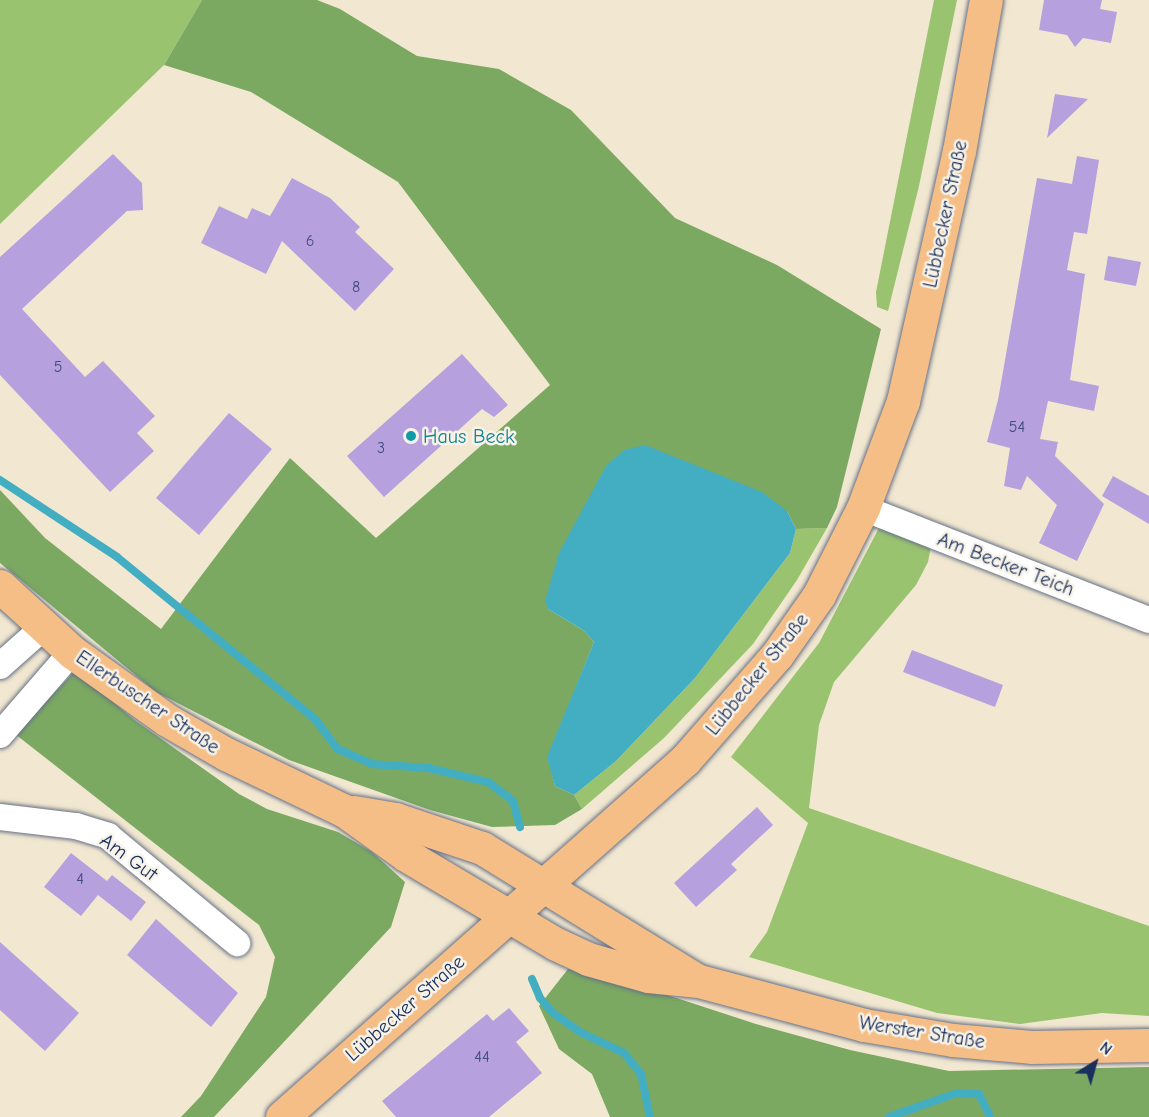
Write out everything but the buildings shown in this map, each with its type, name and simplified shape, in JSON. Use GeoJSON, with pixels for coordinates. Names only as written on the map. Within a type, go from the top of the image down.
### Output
{"type":"FeatureCollection","features":[{"type":"Feature","properties":{"kind":"main road","name":"Lübbecker Straße"},"geometry":{"type":"LineString","coordinates":[[282,1117],[547,886],[685,760],[777,656],[819,595],[863,507],[906,390],[959,151],[986,0]]}},
{"type":"Feature","properties":{"kind":"main road","name":"Ellerbuscher Straße"},"geometry":{"type":"LineString","coordinates":[[0,586],[72,652],[167,720],[226,754],[345,811],[406,855],[511,917]]}},
{"type":"Feature","properties":{"kind":"main road","name":"Ellerbuscher Straße"},"geometry":{"type":"LineString","coordinates":[[345,811],[395,819],[462,838],[547,886]]}},
{"type":"Feature","properties":{"kind":"main road","name":"Werster Straße"},"geometry":{"type":"LineString","coordinates":[[547,886],[699,981]]}},
{"type":"Feature","properties":{"kind":"main road","name":"Werster Straße"},"geometry":{"type":"LineString","coordinates":[[511,917],[588,958],[648,976],[699,981],[864,1025],[953,1040],[1031,1047],[1149,1045]]}},
{"type":"Feature","properties":{"kind":"street","name":"Am Becker Teich"},"geometry":{"type":"LineString","coordinates":[[863,507],[1149,620]]}},
{"type":"Feature","properties":{"kind":"street"},"geometry":{"type":"LineString","coordinates":[[0,666],[44,627]]}},
{"type":"Feature","properties":{"kind":"street"},"geometry":{"type":"LineString","coordinates":[[0,735],[72,652]]}},
{"type":"Feature","properties":{"kind":"street","name":"Am Gut"},"geometry":{"type":"LineString","coordinates":[[0,817],[75,825],[108,836],[237,943]]}},
{"type":"Feature","properties":{"kind":"green space"},"geometry":{"type":"Polygon","coordinates":[[[0,0],[202,0],[164,65],[0,224],[0,0]]]}},
{"type":"Feature","properties":{"kind":"green space"},"geometry":{"type":"Polygon","coordinates":[[[202,0],[317,0],[340,9],[417,56],[499,69],[571,110],[675,218],[777,265],[881,329],[837,507],[827,528],[796,529],[787,511],[548,609],[583,630],[594,642],[548,757],[555,786],[574,795],[582,809],[555,825],[492,827],[430,810],[289,760],[156,692],[0,563],[0,490],[45,538],[161,629],[290,458],[376,538],[550,385],[398,182],[251,92],[164,65],[202,0]]]}},
{"type":"Feature","properties":{"kind":"green space"},"geometry":{"type":"Polygon","coordinates":[[[934,0],[957,0],[919,186],[888,311],[877,307],[876,292],[934,0]]]}},
{"type":"Feature","properties":{"kind":"green space"},"geometry":{"type":"Polygon","coordinates":[[[880,526],[931,546],[928,562],[916,585],[834,682],[819,725],[809,808],[1149,926],[1149,1016],[1102,1013],[1020,1024],[937,1013],[749,957],[767,932],[808,823],[731,757],[819,643],[880,526]]]}},
{"type":"Feature","properties":{"kind":"green space"},"geometry":{"type":"Polygon","coordinates":[[[827,528],[797,580],[753,644],[664,738],[582,809],[574,795],[616,761],[695,678],[790,553],[796,529],[827,528]]]}},
{"type":"Feature","properties":{"kind":"green space"},"geometry":{"type":"Polygon","coordinates":[[[75,671],[136,721],[239,794],[267,809],[338,832],[372,852],[405,882],[391,927],[214,1117],[181,1117],[201,1096],[266,997],[275,957],[259,925],[15,734],[75,671]]]}},
{"type":"Feature","properties":{"kind":"green space"},"geometry":{"type":"Polygon","coordinates":[[[568,969],[591,970],[756,1024],[850,1050],[949,1071],[1149,1067],[1149,1117],[610,1117],[592,1074],[559,1049],[539,1006],[568,969]]]}},
{"type":"Feature","properties":{"kind":"water"},"geometry":{"type":"Polygon","coordinates":[[[645,445],[762,492],[787,511],[796,529],[790,553],[695,678],[616,761],[574,795],[555,786],[547,757],[594,642],[583,630],[548,609],[545,601],[559,553],[606,466],[624,450],[645,445]]]}},
{"type":"Feature","properties":{"kind":"waterway"},"geometry":{"type":"LineString","coordinates":[[0,480],[117,557],[315,719],[338,749],[371,764],[428,768],[488,782],[513,801],[520,827]]}},
{"type":"Feature","properties":{"kind":"waterway"},"geometry":{"type":"LineString","coordinates":[[532,979],[540,998],[553,1013],[580,1032],[624,1053],[641,1074],[650,1117]]}},
{"type":"Feature","properties":{"kind":"waterway"},"geometry":{"type":"LineString","coordinates":[[889,1117],[957,1093],[979,1094],[990,1117]]}},
{"type":"Feature","properties":{"kind":"place","name":"Haus Beck"},"geometry":{"type":"Point","coordinates":[411,436]}}]}
